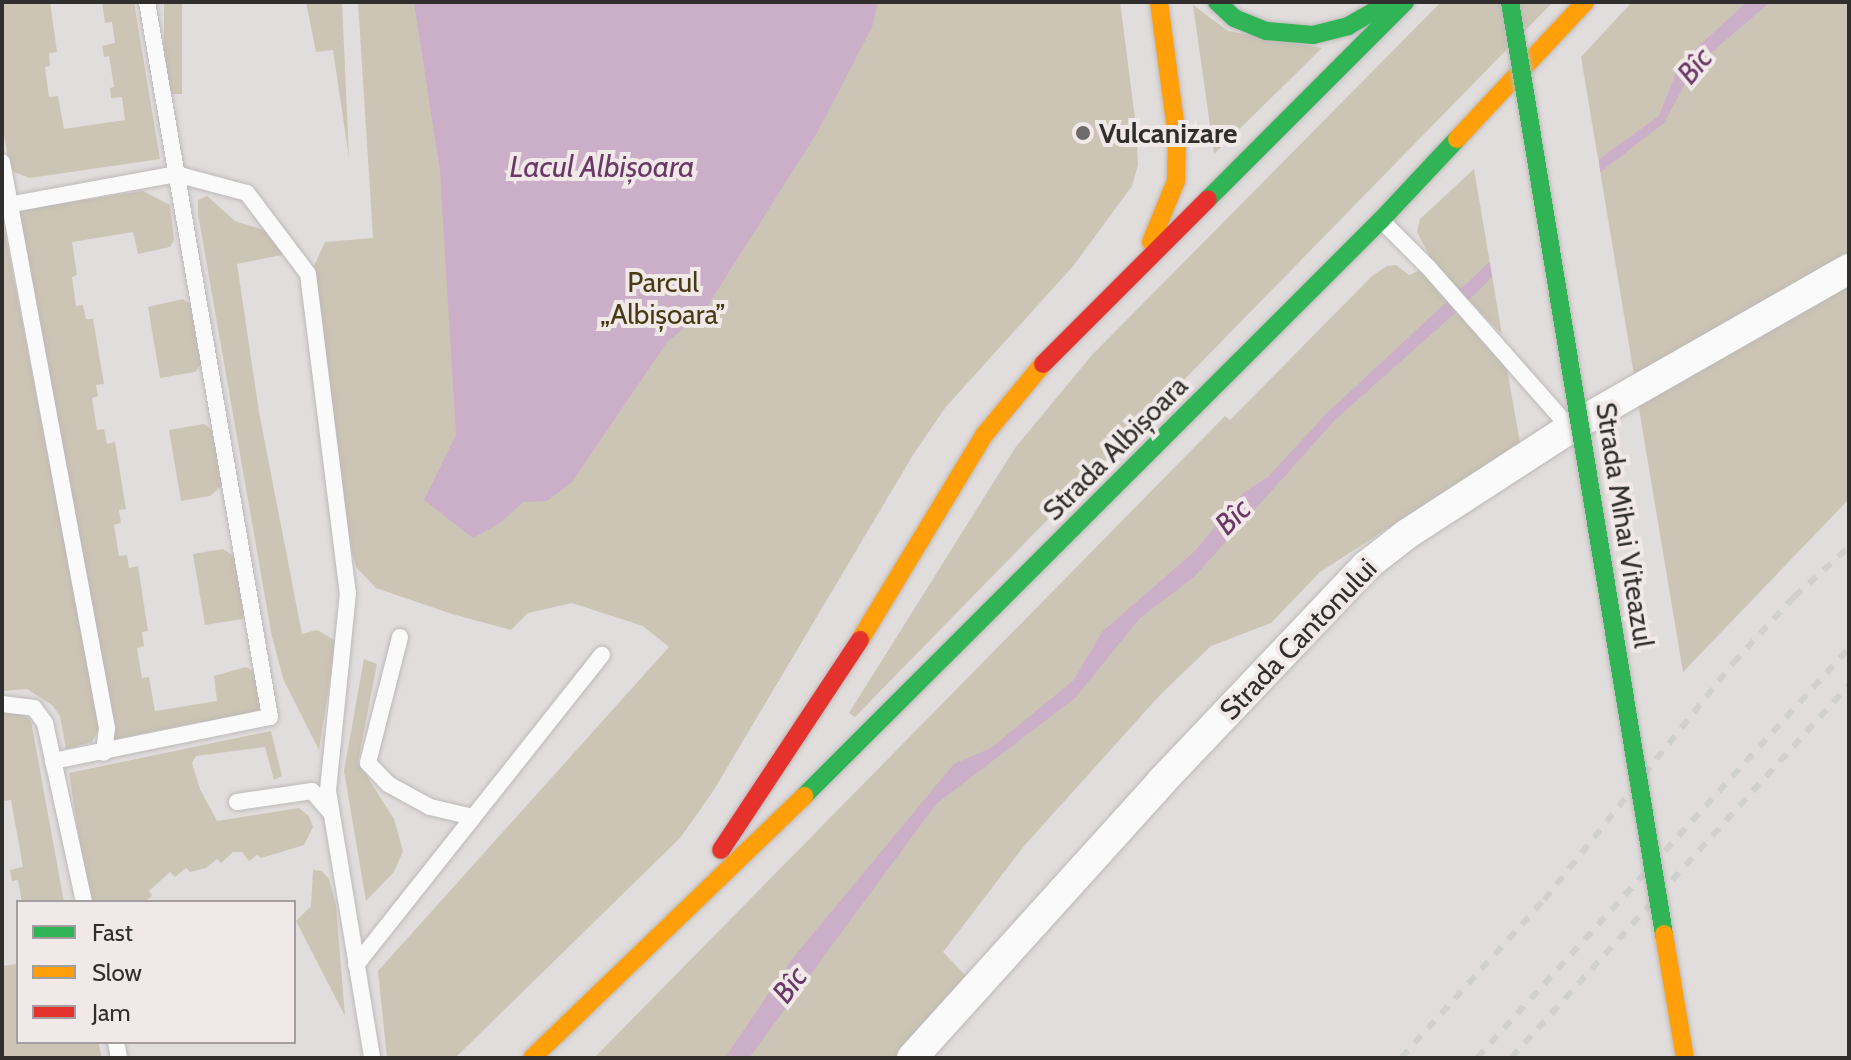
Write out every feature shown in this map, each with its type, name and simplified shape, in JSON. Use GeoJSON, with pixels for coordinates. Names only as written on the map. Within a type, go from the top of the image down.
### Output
{"type":"FeatureCollection","features":[{"type":"Feature","properties":{"kind":"main road"},"geometry":{"type":"LineString","coordinates":[[1136,269],[1161,225],[1176,181],[1177,137],[1159,2]]}},
{"type":"Feature","properties":{"kind":"main road"},"geometry":{"type":"LineString","coordinates":[[1217,2],[1234,18],[1267,31],[1313,35],[1348,26],[1391,2]]}},
{"type":"Feature","properties":{"kind":"main road","name":"Strada Albișoara"},"geometry":{"type":"LineString","coordinates":[[673,922],[829,689],[985,434],[1038,369],[1405,2]]}},
{"type":"Feature","properties":{"kind":"main road","name":"Strada Mihai Viteazul"},"geometry":{"type":"LineString","coordinates":[[1510,2],[1685,1058]]}},
{"type":"Feature","properties":{"kind":"main road","name":"Strada Albișoara"},"geometry":{"type":"LineString","coordinates":[[532,1058],[1381,220],[1585,2]]}},
{"type":"Feature","properties":{"kind":"main road"},"geometry":{"type":"LineString","coordinates":[[829,689],[832,716]]}},
{"type":"Feature","properties":{"kind":"street","name":"Strada Cantonului"},"geometry":{"type":"LineString","coordinates":[[912,1058],[1332,598],[1407,534],[1570,428],[1849,269]]}},
{"type":"Feature","properties":{"kind":"lane"},"geometry":{"type":"LineString","coordinates":[[53,761],[270,717],[147,2]]}},
{"type":"Feature","properties":{"kind":"lane"},"geometry":{"type":"LineString","coordinates":[[2,162],[6,205],[107,728],[104,753]]}},
{"type":"Feature","properties":{"kind":"lane"},"geometry":{"type":"LineString","coordinates":[[6,205],[176,174],[247,193],[308,274],[348,593],[328,791],[372,1058]]}},
{"type":"Feature","properties":{"kind":"lane"},"geometry":{"type":"LineString","coordinates":[[1381,220],[1428,267],[1570,428]]}},
{"type":"Feature","properties":{"kind":"lane"},"geometry":{"type":"LineString","coordinates":[[400,637],[368,763],[388,784],[430,807],[473,817]]}},
{"type":"Feature","properties":{"kind":"lane"},"geometry":{"type":"LineString","coordinates":[[356,965],[602,655]]}},
{"type":"Feature","properties":{"kind":"lane"},"geometry":{"type":"LineString","coordinates":[[2,704],[34,708],[45,723],[84,900]]}},
{"type":"Feature","properties":{"kind":"lane"},"geometry":{"type":"LineString","coordinates":[[237,802],[312,791],[332,814]]}},
{"type":"Feature","properties":{"kind":"green space"},"geometry":{"type":"Polygon","coordinates":[[[2,2],[50,2],[57,52],[49,53],[50,66],[45,67],[49,97],[58,96],[64,129],[125,120],[122,97],[111,98],[110,88],[114,87],[109,56],[104,57],[102,46],[115,43],[112,22],[105,23],[102,2],[134,2],[160,159],[30,178],[14,172],[9,164],[2,122],[2,2]]]}},
{"type":"Feature","properties":{"kind":"green space"},"geometry":{"type":"Polygon","coordinates":[[[164,2],[182,2],[182,94],[164,94],[164,2]]]}},
{"type":"Feature","properties":{"kind":"green space"},"geometry":{"type":"Polygon","coordinates":[[[306,2],[342,2],[349,158],[333,50],[316,52],[306,2]]]}},
{"type":"Feature","properties":{"kind":"green space","name":"Parcul „Albișoara”"},"geometry":{"type":"Polygon","coordinates":[[[358,2],[1120,2],[1136,126],[1138,165],[1132,186],[1074,265],[945,408],[913,455],[712,793],[680,838],[455,1058],[387,1058],[378,971],[669,647],[643,626],[572,603],[528,613],[511,630],[376,588],[356,567],[338,496],[314,266],[325,242],[373,238],[358,2]]]}},
{"type":"Feature","properties":{"kind":"green space"},"geometry":{"type":"Polygon","coordinates":[[[1441,2],[1553,2],[855,717],[849,713],[1015,448],[1092,355],[1441,2]]]}},
{"type":"Feature","properties":{"kind":"green space"},"geometry":{"type":"Polygon","coordinates":[[[1632,2],[1849,2],[1849,253],[1634,375],[1581,57],[1632,2]]]}},
{"type":"Feature","properties":{"kind":"green space"},"geometry":{"type":"Polygon","coordinates":[[[1193,5],[1228,31],[1322,48],[1214,154],[1193,5]]]}},
{"type":"Feature","properties":{"kind":"green space"},"geometry":{"type":"Polygon","coordinates":[[[1474,169],[1502,335],[1432,261],[1417,232],[1420,219],[1474,169]]]}},
{"type":"Feature","properties":{"kind":"green space"},"geometry":{"type":"Polygon","coordinates":[[[143,191],[170,205],[174,240],[170,247],[138,254],[133,232],[72,242],[77,275],[72,277],[76,306],[83,305],[86,319],[93,319],[104,384],[96,385],[98,396],[92,398],[97,430],[104,429],[107,444],[115,442],[126,509],[119,510],[121,523],[114,525],[119,556],[127,555],[129,568],[138,566],[148,631],[142,632],[144,646],[137,648],[142,678],[149,677],[155,711],[217,701],[214,676],[246,667],[256,673],[262,708],[252,716],[199,722],[112,740],[19,214],[23,209],[143,191]]]}},
{"type":"Feature","properties":{"kind":"green space"},"geometry":{"type":"Polygon","coordinates":[[[207,196],[235,221],[267,231],[285,251],[282,255],[237,264],[259,412],[302,634],[317,630],[336,641],[319,750],[284,681],[272,637],[198,214],[198,200],[207,196]]]}},
{"type":"Feature","properties":{"kind":"green space"},"geometry":{"type":"Polygon","coordinates":[[[2,217],[100,727],[92,742],[66,749],[60,716],[52,705],[27,689],[2,691],[2,217]]]}},
{"type":"Feature","properties":{"kind":"green space"},"geometry":{"type":"Polygon","coordinates":[[[1396,265],[1409,275],[1421,270],[1506,363],[1520,443],[1320,572],[1271,623],[1211,646],[1160,695],[1024,846],[943,952],[966,976],[898,1058],[594,1058],[1225,416],[1230,420],[1372,276],[1387,266],[1396,265]]]}},
{"type":"Feature","properties":{"kind":"green space"},"geometry":{"type":"Polygon","coordinates":[[[1849,284],[1849,499],[1683,672],[1638,403],[1849,284]]]}},
{"type":"Feature","properties":{"kind":"green space"},"geometry":{"type":"Polygon","coordinates":[[[183,299],[193,306],[202,363],[195,372],[160,378],[148,307],[183,299]]]}},
{"type":"Feature","properties":{"kind":"green space"},"geometry":{"type":"Polygon","coordinates":[[[204,424],[215,432],[225,483],[210,496],[181,501],[169,430],[204,424]]]}},
{"type":"Feature","properties":{"kind":"green space"},"geometry":{"type":"Polygon","coordinates":[[[223,549],[235,557],[247,611],[242,619],[205,625],[193,554],[223,549]]]}},
{"type":"Feature","properties":{"kind":"green space"},"geometry":{"type":"Polygon","coordinates":[[[364,659],[377,664],[358,762],[394,819],[403,851],[394,872],[366,901],[344,771],[364,659]]]}},
{"type":"Feature","properties":{"kind":"green space"},"geometry":{"type":"Polygon","coordinates":[[[2,711],[19,711],[31,721],[64,900],[22,900],[18,880],[12,881],[10,870],[23,867],[11,800],[2,801],[2,711]]]}},
{"type":"Feature","properties":{"kind":"green space"},"geometry":{"type":"Polygon","coordinates":[[[271,731],[282,776],[274,780],[265,747],[196,756],[192,763],[200,789],[217,821],[299,808],[309,816],[313,827],[304,845],[261,858],[257,855],[249,861],[242,852],[233,852],[221,863],[217,859],[206,868],[190,872],[186,868],[175,877],[170,872],[149,891],[152,896],[147,900],[89,900],[69,773],[271,731]]]}},
{"type":"Feature","properties":{"kind":"green space"},"geometry":{"type":"Polygon","coordinates":[[[313,870],[322,871],[329,879],[336,905],[345,1016],[296,921],[311,906],[313,870]]]}},
{"type":"Feature","properties":{"kind":"green space"},"geometry":{"type":"Polygon","coordinates":[[[16,964],[16,1044],[98,1044],[102,1058],[2,1058],[2,966],[16,964]]]}},
{"type":"Feature","properties":{"kind":"water","name":"Lacul Albișoara"},"geometry":{"type":"Polygon","coordinates":[[[414,2],[878,2],[872,27],[818,131],[703,313],[667,342],[572,482],[547,501],[523,502],[500,523],[473,538],[424,500],[456,435],[440,171],[414,2]]]}},
{"type":"Feature","properties":{"kind":"water","name":"Bîc"},"geometry":{"type":"Polygon","coordinates":[[[1747,2],[1770,2],[1705,58],[1686,82],[1664,123],[1603,170],[1455,313],[1335,420],[1194,577],[1140,618],[1075,698],[936,804],[749,1058],[725,1058],[792,959],[954,764],[991,748],[1074,680],[1102,632],[1195,551],[1243,493],[1268,477],[1327,413],[1606,154],[1659,116],[1680,63],[1747,2]]]}},
{"type":"Feature","properties":{"kind":"pier"},"geometry":{"type":"Polygon","coordinates":[[[1598,156],[1601,177],[1493,280],[1489,258],[1598,156]]]}},
{"type":"Feature","properties":{"kind":"railway"},"geometry":{"type":"LineString","coordinates":[[1401,1058],[1544,900],[1733,663],[1794,597],[1849,547]]}},
{"type":"Feature","properties":{"kind":"railway"},"geometry":{"type":"LineString","coordinates":[[1477,1058],[1849,648]]}},
{"type":"Feature","properties":{"kind":"railway"},"geometry":{"type":"LineString","coordinates":[[1511,1058],[1849,685]]}},
{"type":"Feature","properties":{"kind":"traffic: fast"},"geometry":{"type":"LineString","coordinates":[[1217,2],[1234,18],[1267,31],[1313,35],[1348,26],[1385,5]]}},
{"type":"Feature","properties":{"kind":"traffic: fast"},"geometry":{"type":"LineString","coordinates":[[1208,199],[1405,2]]}},
{"type":"Feature","properties":{"kind":"traffic: fast"},"geometry":{"type":"LineString","coordinates":[[1510,2],[1664,934]]}},
{"type":"Feature","properties":{"kind":"traffic: fast"},"geometry":{"type":"LineString","coordinates":[[804,796],[1381,220],[1457,139]]}},
{"type":"Feature","properties":{"kind":"traffic: slow"},"geometry":{"type":"LineString","coordinates":[[1151,242],[1176,181],[1177,137],[1159,2]]}},
{"type":"Feature","properties":{"kind":"traffic: slow"},"geometry":{"type":"LineString","coordinates":[[1457,139],[1585,2]]}},
{"type":"Feature","properties":{"kind":"traffic: slow"},"geometry":{"type":"LineString","coordinates":[[860,640],[985,434],[1043,364]]}},
{"type":"Feature","properties":{"kind":"traffic: slow"},"geometry":{"type":"LineString","coordinates":[[532,1058],[804,796]]}},
{"type":"Feature","properties":{"kind":"traffic: slow"},"geometry":{"type":"LineString","coordinates":[[1664,934],[1685,1058]]}},
{"type":"Feature","properties":{"kind":"traffic: jam"},"geometry":{"type":"LineString","coordinates":[[1043,364],[1208,199]]}},
{"type":"Feature","properties":{"kind":"traffic: jam"},"geometry":{"type":"LineString","coordinates":[[721,850],[860,640]]}},
{"type":"Feature","properties":{"kind":"place","name":"Vulcanizare"},"geometry":{"type":"Point","coordinates":[1083,133]}}]}
